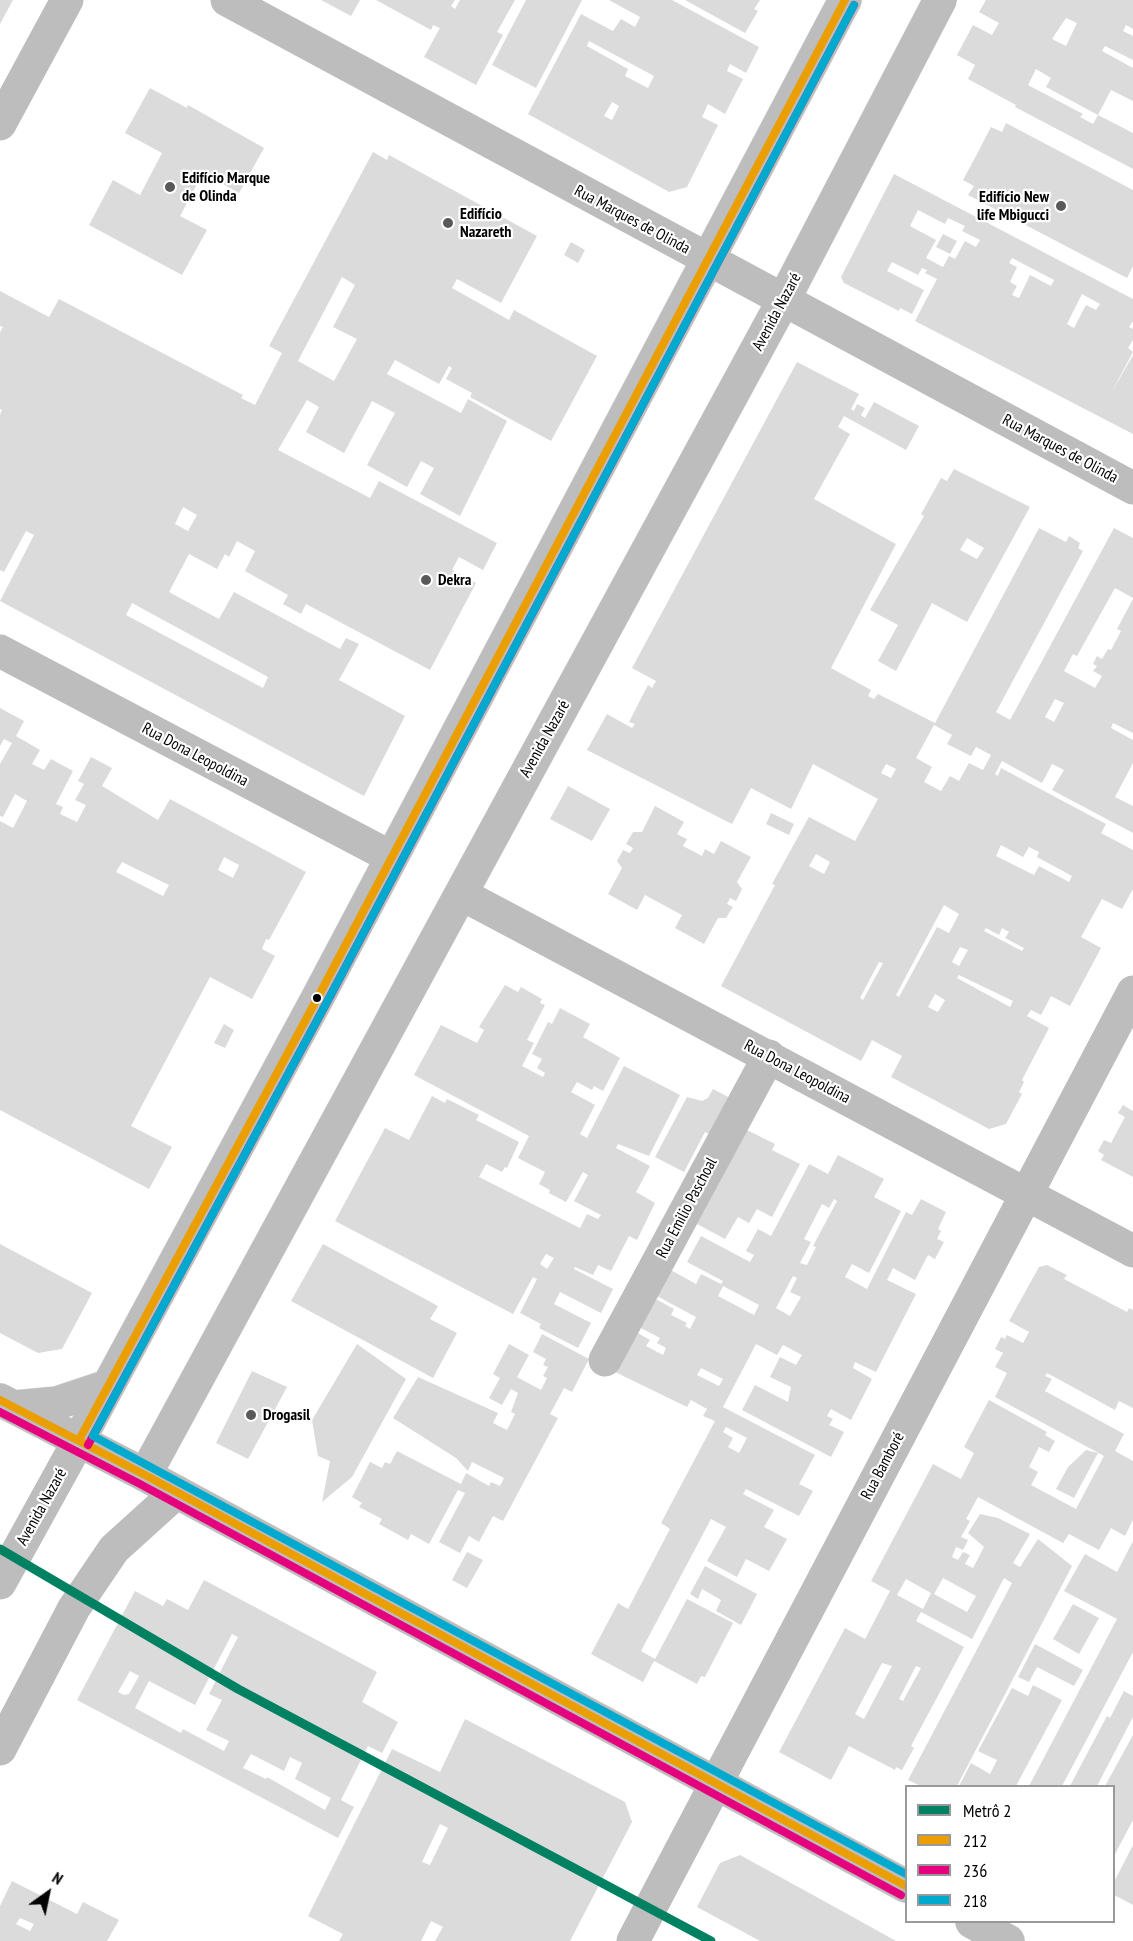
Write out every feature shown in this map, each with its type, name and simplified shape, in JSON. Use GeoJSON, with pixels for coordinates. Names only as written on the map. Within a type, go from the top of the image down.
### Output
{"type":"FeatureCollection","features":[{"type":"Feature","properties":{"kind":"main road"},"geometry":{"type":"LineString","coordinates":[[0,124],[67,0]]}},
{"type":"Feature","properties":{"kind":"main road","name":"Rua Marques de Olinda"},"geometry":{"type":"LineString","coordinates":[[227,0],[1133,488]]}},
{"type":"Feature","properties":{"kind":"main road","name":"Avenida Nazaré"},"geometry":{"type":"LineString","coordinates":[[0,1583],[391,857],[845,0]]}},
{"type":"Feature","properties":{"kind":"main road","name":"Avenida Nazaré"},"geometry":{"type":"LineString","coordinates":[[145,1475],[783,301],[940,0]]}},
{"type":"Feature","properties":{"kind":"main road","name":"Rua Dona Leopoldina"},"geometry":{"type":"LineString","coordinates":[[0,651],[391,857]]}},
{"type":"Feature","properties":{"kind":"main road","name":"Rua Dona Leopoldina"},"geometry":{"type":"LineString","coordinates":[[461,894],[1026,1192],[1133,1251]]}},
{"type":"Feature","properties":{"kind":"main road","name":"Rua Bamboré"},"geometry":{"type":"LineString","coordinates":[[633,1941],[1133,992]]}},
{"type":"Feature","properties":{"kind":"main road","name":"Rua Emilio Paschoal"},"geometry":{"type":"LineString","coordinates":[[605,1360],[769,1056]]}},
{"type":"Feature","properties":{"kind":"main road"},"geometry":{"type":"LineString","coordinates":[[7,1403],[57,1403],[108,1386]]}},
{"type":"Feature","properties":{"kind":"main road"},"geometry":{"type":"LineString","coordinates":[[7,1403],[177,1492],[905,1885]]}},
{"type":"Feature","properties":{"kind":"main road"},"geometry":{"type":"LineString","coordinates":[[0,1749],[74,1608],[114,1549],[177,1492]]}},
{"type":"Feature","properties":{"kind":"main road"},"geometry":{"type":"LineString","coordinates":[[974,1923],[1008,1941]]}},
{"type":"Feature","properties":{"kind":"building"},"geometry":{"type":"Polygon","coordinates":[[[0,0],[13,0],[0,24],[0,0]]]}},
{"type":"Feature","properties":{"kind":"building"},"geometry":{"type":"Polygon","coordinates":[[[321,0],[360,0],[351,16],[321,0]]]}},
{"type":"Feature","properties":{"kind":"building"},"geometry":{"type":"Polygon","coordinates":[[[376,0],[455,0],[451,6],[455,9],[460,0],[515,0],[497,32],[503,35],[476,85],[424,57],[440,28],[433,25],[431,30],[376,0]]]}},
{"type":"Feature","properties":{"kind":"building"},"geometry":{"type":"Polygon","coordinates":[[[526,0],[582,0],[536,88],[492,65],[526,0]]]}},
{"type":"Feature","properties":{"kind":"building"},"geometry":{"type":"Polygon","coordinates":[[[609,0],[672,0],[759,47],[746,73],[730,64],[727,71],[743,79],[725,114],[708,104],[702,117],[718,125],[687,187],[669,192],[528,114],[581,14],[613,31],[621,19],[635,27],[640,17],[609,0]],[[589,41],[587,46],[628,69],[625,76],[648,88],[654,76],[589,41]],[[612,102],[604,116],[612,120],[619,106],[612,102]]]}},
{"type":"Feature","properties":{"kind":"building"},"geometry":{"type":"Polygon","coordinates":[[[685,0],[760,0],[754,9],[758,11],[745,33],[685,0]]]}},
{"type":"Feature","properties":{"kind":"building"},"geometry":{"type":"Polygon","coordinates":[[[986,0],[1133,0],[1133,29],[1126,25],[1123,31],[1133,36],[1133,60],[1105,46],[1102,51],[1133,68],[1133,101],[1111,90],[1098,115],[1133,133],[1133,169],[1015,107],[1016,105],[968,79],[975,65],[957,55],[973,25],[992,35],[999,23],[979,12],[986,0]],[[1066,18],[1052,39],[1066,46],[1077,23],[1066,18]],[[1036,69],[1028,85],[1083,114],[1080,117],[1093,124],[1098,115],[1046,87],[1051,78],[1036,69]]]}},
{"type":"Feature","properties":{"kind":"building","name":"Edifício Marque de Olinda"},"geometry":{"type":"Polygon","coordinates":[[[150,88],[187,108],[188,105],[264,148],[239,193],[203,173],[180,216],[207,230],[182,275],[89,225],[113,180],[140,195],[162,153],[125,133],[150,88]]]}},
{"type":"Feature","properties":{"kind":"building","name":"Edifício New life Mbigucci"},"geometry":{"type":"Polygon","coordinates":[[[1006,123],[1133,190],[1133,266],[1127,278],[968,195],[974,186],[963,180],[991,127],[1002,132],[1006,123]]]}},
{"type":"Feature","properties":{"kind":"building"},"geometry":{"type":"Polygon","coordinates":[[[373,152],[387,160],[389,155],[537,236],[501,303],[457,279],[452,288],[509,320],[514,310],[597,356],[551,441],[470,397],[472,393],[446,379],[452,368],[449,366],[439,384],[395,360],[387,374],[461,413],[468,399],[507,421],[460,516],[420,494],[434,468],[421,461],[407,487],[367,465],[395,413],[372,401],[344,453],[306,432],[319,407],[307,400],[278,450],[370,498],[379,481],[497,543],[483,570],[459,557],[452,570],[476,583],[430,670],[306,604],[301,614],[283,604],[288,595],[245,571],[255,551],[237,541],[229,557],[225,554],[217,569],[189,554],[169,592],[219,619],[234,592],[340,649],[346,638],[359,644],[339,680],[405,716],[364,796],[0,601],[34,535],[26,531],[4,572],[0,570],[0,415],[2,410],[0,409],[0,332],[3,327],[0,326],[0,291],[49,317],[59,299],[243,395],[241,398],[255,405],[282,353],[269,346],[373,152]],[[342,277],[298,361],[334,381],[357,339],[333,327],[355,285],[342,277]],[[183,507],[175,524],[188,531],[197,515],[183,507]],[[132,603],[126,615],[263,688],[268,677],[132,603]]]}},
{"type":"Feature","properties":{"kind":"building"},"geometry":{"type":"Polygon","coordinates":[[[894,174],[1133,299],[1133,321],[1129,327],[1133,329],[1133,340],[1128,348],[1133,352],[1110,395],[1133,355],[1133,434],[915,321],[937,279],[925,273],[927,270],[922,268],[918,275],[892,262],[887,271],[924,290],[912,314],[900,308],[899,311],[844,283],[841,277],[894,174]],[[918,210],[910,226],[936,240],[926,258],[943,267],[949,256],[955,259],[965,241],[976,247],[980,240],[962,231],[965,226],[948,218],[945,224],[918,210]],[[1012,258],[1009,263],[1017,267],[1010,282],[1017,286],[1012,295],[1019,298],[1030,275],[1051,286],[1054,280],[1012,258]],[[1082,294],[1067,324],[1074,328],[1086,305],[1096,310],[1100,304],[1082,294]]]}},
{"type":"Feature","properties":{"kind":"building"},"geometry":{"type":"Polygon","coordinates":[[[943,234],[957,241],[950,254],[936,247],[943,234]]]}},
{"type":"Feature","properties":{"kind":"building"},"geometry":{"type":"Polygon","coordinates":[[[571,242],[585,250],[578,263],[564,255],[571,242]]]}},
{"type":"Feature","properties":{"kind":"building"},"geometry":{"type":"Polygon","coordinates":[[[797,362],[859,394],[851,409],[854,411],[857,404],[865,408],[861,415],[865,418],[874,402],[919,426],[906,450],[844,416],[838,427],[850,434],[814,499],[896,544],[831,668],[871,690],[868,696],[874,699],[878,694],[935,723],[1039,528],[1066,542],[1069,536],[1080,543],[1078,548],[1083,551],[996,712],[1010,720],[1114,528],[1133,538],[1133,598],[1115,588],[1077,656],[1073,654],[1064,671],[1095,688],[1102,676],[1093,671],[1097,666],[1093,664],[1097,656],[1102,659],[1108,649],[1111,650],[1121,631],[1117,629],[1133,599],[1133,733],[1113,723],[1111,728],[1133,740],[1133,763],[1115,797],[1133,806],[1133,833],[1052,790],[1064,770],[1052,764],[1042,783],[1002,761],[995,774],[998,776],[1001,768],[1106,824],[1101,833],[1133,850],[1133,889],[1122,909],[1102,899],[1081,937],[1101,948],[1070,1006],[1051,996],[1041,1015],[1031,1010],[1027,1016],[1049,1028],[1022,1080],[1024,1082],[1019,1092],[1022,1094],[1006,1124],[989,1129],[891,1077],[902,1056],[872,1040],[861,1061],[721,986],[775,885],[772,884],[809,817],[855,841],[878,799],[813,764],[791,809],[751,788],[732,824],[587,750],[607,714],[632,728],[635,724],[629,722],[648,685],[652,688],[656,681],[632,668],[797,362]],[[1055,699],[1045,717],[1054,722],[1064,703],[1055,699]],[[934,725],[916,758],[932,767],[924,782],[941,791],[950,776],[959,781],[969,763],[983,770],[991,755],[976,747],[971,756],[947,744],[952,735],[934,725]],[[886,764],[881,773],[891,778],[896,769],[886,764]],[[1001,845],[996,856],[1034,875],[1039,866],[1069,882],[1072,876],[1037,857],[1039,852],[1029,847],[1023,857],[1001,845]],[[816,854],[809,866],[824,874],[830,862],[816,854]],[[944,905],[896,995],[899,997],[937,927],[949,933],[959,914],[944,905]],[[986,928],[984,931],[1022,951],[1024,948],[1005,938],[1009,932],[1002,928],[999,935],[986,928]],[[960,947],[952,962],[959,966],[968,950],[960,947]],[[879,962],[860,998],[863,1000],[883,963],[879,962]],[[959,975],[957,978],[1010,1007],[1013,1001],[959,975]],[[935,994],[928,1007],[938,1012],[945,1000],[935,994]]]}},
{"type":"Feature","properties":{"kind":"building"},"geometry":{"type":"Polygon","coordinates":[[[954,469],[1030,507],[967,622],[932,603],[896,671],[878,661],[898,625],[870,610],[924,516],[921,514],[941,478],[947,481],[954,469]],[[967,538],[960,550],[977,559],[984,548],[967,538]]]}},
{"type":"Feature","properties":{"kind":"building"},"geometry":{"type":"Polygon","coordinates":[[[0,708],[24,721],[16,736],[40,750],[32,764],[44,770],[51,759],[73,771],[56,804],[63,807],[60,814],[77,822],[86,805],[75,800],[84,784],[78,781],[91,757],[112,768],[102,786],[158,820],[170,799],[306,872],[269,940],[266,939],[262,949],[275,956],[252,999],[210,977],[131,1126],[172,1147],[149,1189],[0,1110],[0,821],[13,828],[27,801],[15,794],[3,817],[0,816],[0,764],[12,743],[4,739],[0,746],[0,708]],[[224,857],[218,870],[233,878],[239,865],[224,857]],[[122,862],[116,872],[163,896],[169,885],[122,862]]]}},
{"type":"Feature","properties":{"kind":"building"},"geometry":{"type":"Polygon","coordinates":[[[568,786],[610,809],[592,841],[550,819],[568,786]]]}},
{"type":"Feature","properties":{"kind":"building"},"geometry":{"type":"Polygon","coordinates":[[[655,806],[684,822],[677,834],[687,839],[683,846],[702,856],[705,849],[714,854],[721,841],[751,857],[737,882],[742,889],[736,901],[730,898],[727,904],[733,907],[726,918],[718,918],[704,944],[675,928],[682,915],[645,895],[637,910],[608,894],[622,868],[617,861],[623,850],[630,853],[633,848],[626,844],[633,832],[642,832],[655,806]]]}},
{"type":"Feature","properties":{"kind":"building"},"geometry":{"type":"Polygon","coordinates":[[[771,813],[794,824],[789,835],[766,824],[771,813]]]}},
{"type":"Feature","properties":{"kind":"building"},"geometry":{"type":"Polygon","coordinates":[[[505,985],[518,992],[521,987],[542,999],[540,1003],[545,1005],[527,1040],[534,1043],[522,1066],[543,1077],[545,1073],[537,1068],[542,1059],[532,1054],[548,1022],[552,1024],[560,1008],[590,1024],[583,1037],[620,1058],[603,1091],[594,1086],[592,1090],[577,1082],[571,1092],[595,1105],[580,1134],[587,1138],[624,1066],[680,1095],[649,1156],[618,1144],[616,1148],[650,1166],[636,1192],[655,1203],[637,1240],[629,1236],[611,1271],[598,1265],[593,1275],[575,1267],[574,1269],[613,1289],[601,1313],[560,1292],[554,1304],[591,1323],[578,1348],[539,1328],[541,1324],[520,1313],[537,1279],[533,1277],[513,1314],[335,1221],[385,1128],[409,1140],[432,1096],[445,1103],[447,1099],[479,1115],[476,1120],[519,1142],[507,1168],[505,1167],[502,1172],[486,1164],[479,1177],[580,1228],[587,1214],[598,1219],[601,1215],[574,1201],[588,1175],[583,1172],[566,1202],[549,1193],[550,1190],[539,1184],[545,1172],[518,1158],[529,1136],[414,1075],[441,1025],[477,1043],[484,1030],[479,1027],[505,985]],[[546,1254],[540,1264],[547,1269],[554,1258],[546,1254]]]}},
{"type":"Feature","properties":{"kind":"building"},"geometry":{"type":"Polygon","coordinates":[[[224,1024],[234,1030],[225,1048],[214,1043],[224,1024]]]}},
{"type":"Feature","properties":{"kind":"building"},"geometry":{"type":"Polygon","coordinates":[[[713,1089],[732,1099],[712,1135],[705,1132],[684,1172],[655,1157],[687,1097],[702,1101],[708,1098],[713,1089]]]}},
{"type":"Feature","properties":{"kind":"building"},"geometry":{"type":"Polygon","coordinates":[[[1123,1105],[1133,1111],[1133,1177],[1101,1160],[1104,1155],[1098,1151],[1104,1140],[1111,1143],[1125,1117],[1118,1113],[1123,1105]]]}},
{"type":"Feature","properties":{"kind":"building"},"geometry":{"type":"Polygon","coordinates":[[[747,1130],[775,1144],[772,1150],[800,1164],[772,1217],[757,1209],[749,1223],[738,1217],[725,1239],[697,1224],[747,1130]]]}},
{"type":"Feature","properties":{"kind":"building"},"geometry":{"type":"Polygon","coordinates":[[[838,1155],[884,1179],[874,1197],[901,1211],[869,1273],[852,1264],[845,1277],[867,1289],[906,1212],[912,1215],[921,1199],[946,1212],[938,1229],[941,1231],[937,1239],[944,1242],[935,1259],[928,1255],[915,1280],[893,1268],[887,1280],[916,1294],[876,1372],[855,1362],[853,1368],[872,1379],[851,1420],[831,1409],[827,1416],[833,1419],[829,1425],[844,1432],[831,1457],[742,1410],[755,1385],[788,1402],[791,1387],[770,1377],[780,1357],[796,1365],[802,1355],[783,1345],[777,1355],[756,1344],[723,1407],[815,1455],[799,1484],[813,1491],[799,1516],[746,1489],[743,1494],[774,1510],[764,1527],[787,1539],[769,1571],[746,1559],[737,1577],[707,1561],[726,1527],[711,1519],[641,1651],[655,1659],[643,1682],[591,1654],[618,1603],[628,1609],[670,1529],[661,1523],[715,1421],[703,1416],[707,1409],[691,1400],[687,1407],[615,1372],[636,1332],[650,1340],[646,1346],[663,1355],[666,1348],[657,1343],[660,1338],[639,1327],[654,1298],[674,1309],[671,1315],[687,1323],[685,1326],[690,1329],[696,1317],[655,1295],[669,1269],[696,1284],[701,1274],[721,1284],[723,1281],[687,1262],[701,1236],[750,1262],[754,1255],[746,1251],[758,1229],[771,1236],[809,1164],[828,1174],[838,1155]],[[834,1199],[829,1208],[822,1204],[804,1239],[811,1242],[800,1263],[807,1265],[816,1247],[813,1246],[837,1201],[834,1199]],[[793,1276],[776,1308],[790,1316],[801,1297],[790,1292],[797,1278],[793,1276]],[[723,1286],[718,1296],[754,1315],[759,1305],[723,1286]],[[701,1368],[697,1375],[719,1386],[723,1379],[701,1368]],[[726,1427],[723,1432],[733,1438],[728,1447],[739,1453],[747,1438],[726,1427]]]}},
{"type":"Feature","properties":{"kind":"building"},"geometry":{"type":"Polygon","coordinates":[[[0,1244],[92,1293],[62,1349],[38,1353],[0,1333],[0,1244]]]}},
{"type":"Feature","properties":{"kind":"building"},"geometry":{"type":"Polygon","coordinates":[[[323,1244],[438,1306],[430,1319],[457,1333],[433,1378],[291,1301],[323,1244]]]}},
{"type":"Feature","properties":{"kind":"building"},"geometry":{"type":"Polygon","coordinates":[[[1047,1265],[1067,1275],[1064,1279],[1127,1312],[1129,1308],[1133,1310],[1133,1408],[1119,1401],[1115,1410],[1047,1373],[1045,1376],[1052,1379],[1045,1391],[1124,1434],[1115,1451],[1133,1461],[1133,1520],[1125,1536],[1111,1528],[1099,1550],[1069,1534],[1063,1543],[978,1497],[966,1519],[970,1521],[961,1537],[968,1540],[963,1550],[956,1547],[952,1557],[958,1560],[963,1552],[970,1555],[965,1564],[973,1568],[984,1547],[968,1533],[980,1514],[998,1518],[1030,1534],[1013,1563],[1020,1567],[1038,1539],[1072,1566],[958,1785],[919,1785],[908,1780],[1012,1583],[1004,1578],[972,1639],[921,1612],[916,1621],[964,1647],[911,1746],[914,1748],[902,1770],[896,1767],[895,1770],[849,1746],[831,1780],[779,1752],[845,1628],[865,1639],[890,1591],[871,1581],[933,1464],[961,1479],[974,1453],[964,1447],[989,1400],[1047,1432],[1045,1435],[1055,1441],[1049,1452],[1039,1447],[1029,1467],[1038,1472],[1031,1485],[1076,1509],[1104,1456],[995,1397],[1007,1373],[995,1367],[1003,1353],[995,1349],[1001,1337],[1005,1339],[1007,1335],[1023,1343],[1029,1332],[1009,1321],[1039,1267],[1047,1265]],[[943,1578],[934,1594],[967,1612],[976,1596],[943,1578]],[[906,1579],[897,1595],[923,1609],[931,1593],[906,1579]],[[882,1663],[855,1714],[864,1719],[892,1666],[882,1663]],[[916,1666],[899,1699],[903,1701],[921,1668],[916,1666]]]}},
{"type":"Feature","properties":{"kind":"building"},"geometry":{"type":"Polygon","coordinates":[[[542,1334],[589,1359],[572,1392],[564,1388],[550,1414],[558,1418],[503,1521],[493,1516],[479,1542],[469,1536],[460,1553],[439,1542],[465,1493],[458,1490],[429,1544],[411,1534],[408,1540],[379,1524],[382,1519],[359,1507],[362,1503],[352,1497],[370,1462],[382,1468],[385,1462],[390,1464],[397,1451],[461,1484],[466,1473],[489,1486],[491,1482],[500,1486],[504,1478],[472,1462],[468,1471],[456,1458],[393,1418],[418,1377],[498,1413],[493,1423],[507,1430],[515,1414],[511,1412],[518,1393],[511,1389],[502,1405],[489,1398],[500,1378],[493,1374],[509,1344],[529,1355],[517,1377],[541,1390],[547,1378],[543,1376],[548,1367],[543,1365],[546,1359],[533,1352],[542,1334]]]}},
{"type":"Feature","properties":{"kind":"building"},"geometry":{"type":"Polygon","coordinates":[[[357,1344],[406,1379],[352,1477],[322,1502],[330,1461],[318,1456],[312,1420],[357,1344]]]}},
{"type":"Feature","properties":{"kind":"building","name":"Drogasil"},"geometry":{"type":"Polygon","coordinates":[[[252,1371],[287,1387],[248,1459],[216,1443],[252,1371]]]}},
{"type":"Feature","properties":{"kind":"building"},"geometry":{"type":"Polygon","coordinates":[[[1086,1450],[1098,1453],[1074,1498],[1056,1489],[1068,1467],[1086,1450]]]}},
{"type":"Feature","properties":{"kind":"building"},"geometry":{"type":"Polygon","coordinates":[[[1133,1541],[1133,1652],[1063,1785],[1030,1785],[1117,1619],[1064,1591],[1085,1554],[1117,1572],[1133,1541]]]}},
{"type":"Feature","properties":{"kind":"building"},"geometry":{"type":"Polygon","coordinates":[[[467,1552],[483,1560],[467,1588],[452,1580],[467,1552]]]}},
{"type":"Feature","properties":{"kind":"building"},"geometry":{"type":"Polygon","coordinates":[[[705,1566],[757,1594],[741,1625],[716,1611],[721,1600],[702,1589],[698,1599],[690,1594],[705,1566]]]}},
{"type":"Feature","properties":{"kind":"building"},"geometry":{"type":"Polygon","coordinates":[[[204,1580],[377,1672],[362,1702],[398,1722],[382,1753],[368,1746],[341,1800],[354,1807],[338,1838],[77,1700],[135,1591],[163,1606],[167,1599],[188,1610],[204,1580]],[[232,1634],[195,1705],[149,1681],[135,1708],[181,1733],[183,1729],[224,1751],[229,1741],[206,1730],[222,1700],[209,1694],[238,1637],[232,1634]],[[130,1671],[118,1692],[124,1695],[129,1694],[139,1676],[130,1671]],[[251,1754],[243,1768],[266,1779],[267,1777],[325,1810],[331,1798],[295,1779],[302,1763],[290,1757],[284,1771],[251,1754]]]}},
{"type":"Feature","properties":{"kind":"building"},"geometry":{"type":"Polygon","coordinates":[[[687,1599],[733,1623],[705,1677],[701,1676],[697,1684],[654,1661],[687,1599]]]}},
{"type":"Feature","properties":{"kind":"building"},"geometry":{"type":"Polygon","coordinates":[[[1073,1604],[1099,1618],[1079,1654],[1053,1639],[1073,1604]]]}},
{"type":"Feature","properties":{"kind":"building"},"geometry":{"type":"Polygon","coordinates":[[[1035,1644],[1083,1670],[1074,1686],[1037,1667],[1029,1682],[1018,1677],[1035,1644]]]}},
{"type":"Feature","properties":{"kind":"building"},"geometry":{"type":"Polygon","coordinates":[[[1033,1685],[1062,1700],[1017,1785],[960,1785],[971,1763],[990,1774],[997,1760],[978,1751],[1012,1688],[1028,1696],[1033,1685]]]}},
{"type":"Feature","properties":{"kind":"building"},"geometry":{"type":"Polygon","coordinates":[[[1124,1691],[1133,1696],[1133,1717],[1098,1785],[1071,1785],[1107,1716],[1110,1718],[1124,1691]]]}},
{"type":"Feature","properties":{"kind":"building"},"geometry":{"type":"Polygon","coordinates":[[[465,1719],[625,1802],[632,1822],[570,1941],[435,1941],[443,1927],[431,1921],[421,1941],[339,1941],[343,1934],[308,1916],[392,1749],[440,1772],[465,1719]],[[440,1824],[422,1862],[430,1865],[448,1828],[440,1824]]]}},
{"type":"Feature","properties":{"kind":"building"},"geometry":{"type":"Polygon","coordinates":[[[1133,1735],[1133,1820],[1115,1854],[1115,1785],[1106,1785],[1133,1735]]]}},
{"type":"Feature","properties":{"kind":"building"},"geometry":{"type":"Polygon","coordinates":[[[1133,1845],[1133,1905],[1115,1896],[1115,1880],[1133,1845]]]}},
{"type":"Feature","properties":{"kind":"building"},"geometry":{"type":"Polygon","coordinates":[[[740,1855],[896,1941],[760,1941],[697,1907],[720,1863],[740,1855]]]}},
{"type":"Feature","properties":{"kind":"building"},"geometry":{"type":"Polygon","coordinates":[[[12,1881],[77,1914],[83,1902],[119,1920],[107,1941],[0,1941],[0,1906],[12,1881]],[[20,1918],[16,1924],[30,1931],[34,1924],[20,1918]]]}},
{"type":"Feature","properties":{"kind":"metro line","name":"2"},"geometry":{"type":"LineString","coordinates":[[0,1549],[238,1689],[711,1941]]}},
{"type":"Feature","properties":{"kind":"transit line","name":"212"},"geometry":{"type":"LineString","coordinates":[[79,1440],[318,997],[845,0]]}},
{"type":"Feature","properties":{"kind":"transit line","name":"236"},"geometry":{"type":"LineString","coordinates":[[88,1445],[327,1002],[854,5]]}},
{"type":"Feature","properties":{"kind":"transit line","name":"218"},"geometry":{"type":"LineString","coordinates":[[854,5],[327,1002],[93,1436],[905,1873]]}},
{"type":"Feature","properties":{"kind":"transit line","name":"212"},"geometry":{"type":"LineString","coordinates":[[0,1400],[145,1475],[905,1885]]}},
{"type":"Feature","properties":{"kind":"transit line","name":"236"},"geometry":{"type":"LineString","coordinates":[[0,1412],[140,1484],[901,1895]]}},
{"type":"Feature","properties":{"kind":"place","name":"Edifício Marque de Olinda"},"geometry":{"type":"Point","coordinates":[170,187]}},
{"type":"Feature","properties":{"kind":"place","name":"Edifício New life Mbigucci"},"geometry":{"type":"Point","coordinates":[1061,206]}},
{"type":"Feature","properties":{"kind":"place","name":"Edifício Nazareth"},"geometry":{"type":"Point","coordinates":[448,223]}},
{"type":"Feature","properties":{"kind":"place","name":"Dekra"},"geometry":{"type":"Point","coordinates":[426,580]}},
{"type":"Feature","properties":{"kind":"place","name":"Drogasil"},"geometry":{"type":"Point","coordinates":[251,1415]}}]}
